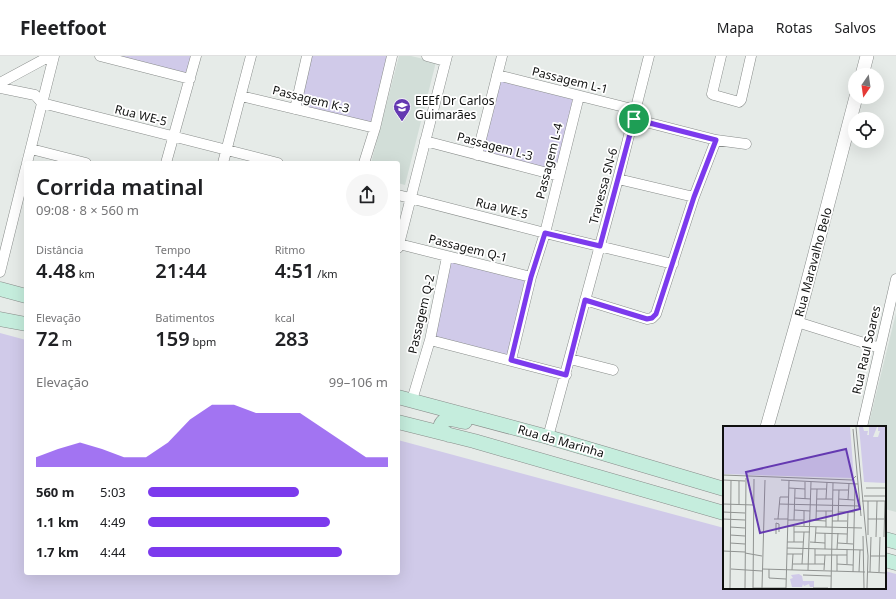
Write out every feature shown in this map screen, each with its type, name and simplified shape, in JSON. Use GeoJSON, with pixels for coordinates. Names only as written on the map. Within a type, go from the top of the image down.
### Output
{"type":"FeatureCollection","features":[{"type":"Feature","properties":{"kind":"main road"},"geometry":{"type":"LineString","coordinates":[[0,289],[24,295]]}},
{"type":"Feature","properties":{"kind":"main road"},"geometry":{"type":"LineString","coordinates":[[0,319],[24,324]]}},
{"type":"Feature","properties":{"kind":"main road","name":"Rua da Marinha"},"geometry":{"type":"LineString","coordinates":[[405,398],[527,431],[723,489]]}},
{"type":"Feature","properties":{"kind":"main road"},"geometry":{"type":"LineString","coordinates":[[449,435],[440,428],[444,420],[450,419],[486,427],[527,431]]}},
{"type":"Feature","properties":{"kind":"main road","name":"Rua da Marinha"},"geometry":{"type":"LineString","coordinates":[[400,423],[723,513]]}},
{"type":"Feature","properties":{"kind":"main road"},"geometry":{"type":"LineString","coordinates":[[886,539],[896,542]]}},
{"type":"Feature","properties":{"kind":"main road"},"geometry":{"type":"LineString","coordinates":[[886,559],[896,563]]}},
{"type":"Feature","properties":{"kind":"street"},"geometry":{"type":"LineString","coordinates":[[0,84],[50,56]]}},
{"type":"Feature","properties":{"kind":"street"},"geometry":{"type":"LineString","coordinates":[[28,161],[54,56]]}},
{"type":"Feature","properties":{"kind":"street"},"geometry":{"type":"LineString","coordinates":[[167,161],[196,56]]}},
{"type":"Feature","properties":{"kind":"street"},"geometry":{"type":"LineString","coordinates":[[223,161],[251,56]]}},
{"type":"Feature","properties":{"kind":"street"},"geometry":{"type":"LineString","coordinates":[[295,109],[307,56]]}},
{"type":"Feature","properties":{"kind":"street"},"geometry":{"type":"LineString","coordinates":[[365,161],[375,128],[392,56]]}},
{"type":"Feature","properties":{"kind":"street"},"geometry":{"type":"LineString","coordinates":[[400,238],[446,58],[427,56]]}},
{"type":"Feature","properties":{"kind":"street"},"geometry":{"type":"LineString","coordinates":[[477,155],[502,56]]}},
{"type":"Feature","properties":{"kind":"street"},"geometry":{"type":"LineString","coordinates":[[721,56],[712,94],[714,96],[739,102],[741,100],[751,56]]}},
{"type":"Feature","properties":{"kind":"street"},"geometry":{"type":"LineString","coordinates":[[864,68],[867,56]]}},
{"type":"Feature","properties":{"kind":"street"},"geometry":{"type":"LineString","coordinates":[[105,57],[190,79]]}},
{"type":"Feature","properties":{"kind":"street","name":"Travessa SN-6"},"geometry":{"type":"LineString","coordinates":[[548,437],[566,375],[635,114],[646,57]]}},
{"type":"Feature","properties":{"kind":"street","name":"Passagem L-1"},"geometry":{"type":"LineString","coordinates":[[497,75],[579,96],[716,140],[746,144]]}},
{"type":"Feature","properties":{"kind":"street","name":"Rua WE-5"},"geometry":{"type":"LineString","coordinates":[[0,88],[35,95],[42,103],[271,161]]}},
{"type":"Feature","properties":{"kind":"street","name":"Passagem K-3"},"geometry":{"type":"LineString","coordinates":[[241,96],[375,128]]}},
{"type":"Feature","properties":{"kind":"street","name":"Passagem L-4"},"geometry":{"type":"LineString","coordinates":[[511,360],[531,277],[545,233],[579,96]]}},
{"type":"Feature","properties":{"kind":"street","name":"Rua Maravalho Belo"},"geometry":{"type":"LineString","coordinates":[[767,426],[797,322],[854,104]]}},
{"type":"Feature","properties":{"kind":"street"},"geometry":{"type":"LineString","coordinates":[[585,300],[647,319],[652,318],[656,314],[694,197],[716,140]]}},
{"type":"Feature","properties":{"kind":"street","name":"Passagem L-3"},"geometry":{"type":"LineString","coordinates":[[425,141],[559,176]]}},
{"type":"Feature","properties":{"kind":"street"},"geometry":{"type":"LineString","coordinates":[[31,148],[76,161]]}},
{"type":"Feature","properties":{"kind":"street"},"geometry":{"type":"LineString","coordinates":[[0,272],[24,176]]}},
{"type":"Feature","properties":{"kind":"street"},"geometry":{"type":"LineString","coordinates":[[618,179],[694,197]]}},
{"type":"Feature","properties":{"kind":"street","name":"Rua WE-5"},"geometry":{"type":"LineString","coordinates":[[400,196],[673,264]]}},
{"type":"Feature","properties":{"kind":"street","name":"Passagem Q-1"},"geometry":{"type":"LineString","coordinates":[[400,246],[531,277]]}},
{"type":"Feature","properties":{"kind":"street","name":"Passagem Q-2"},"geometry":{"type":"LineString","coordinates":[[405,398],[430,340],[447,257]]}},
{"type":"Feature","properties":{"kind":"street","name":"Rua Raul Soares"},"geometry":{"type":"LineString","coordinates":[[862,426],[880,348],[893,304],[896,279]]}},
{"type":"Feature","properties":{"kind":"street"},"geometry":{"type":"LineString","coordinates":[[797,322],[880,348]]}},
{"type":"Feature","properties":{"kind":"street"},"geometry":{"type":"LineString","coordinates":[[430,340],[566,375]]}},
{"type":"Feature","properties":{"kind":"street"},"geometry":{"type":"LineString","coordinates":[[570,359],[613,370]]}},
{"type":"Feature","properties":{"kind":"shaded area"},"geometry":{"type":"Polygon","coordinates":[[[108,56],[196,56],[190,79],[108,56]]]}},
{"type":"Feature","properties":{"kind":"shaded area"},"geometry":{"type":"Polygon","coordinates":[[[307,56],[392,56],[375,128],[295,109],[307,56]]]}},
{"type":"Feature","properties":{"kind":"shaded area","name":"EEEf Dr Carlos Guimarães"},"geometry":{"type":"Polygon","coordinates":[[[399,56],[411,56],[436,62],[405,185],[400,184],[400,161],[372,161],[399,56]]]}},
{"type":"Feature","properties":{"kind":"shaded area"},"geometry":{"type":"Polygon","coordinates":[[[497,75],[579,96],[559,176],[477,155],[497,75]]]}},
{"type":"Feature","properties":{"kind":"shaded area"},"geometry":{"type":"Polygon","coordinates":[[[447,257],[531,277],[511,360],[430,340],[447,257]]]}},
{"type":"Feature","properties":{"kind":"shaded area"},"geometry":{"type":"Polygon","coordinates":[[[896,313],[896,512],[886,509],[886,426],[868,426],[896,313]]]}},
{"type":"Feature","properties":{"kind":"shaded area"},"geometry":{"type":"Polygon","coordinates":[[[0,333],[24,339],[24,575],[400,575],[400,441],[723,528],[723,589],[886,589],[886,571],[896,574],[896,599],[0,599],[0,333]]]}},
{"type":"Feature","properties":{"kind":"place","name":"EEEf Dr Carlos Guimarães"},"geometry":{"type":"Point","coordinates":[402,122]}},
{"type":"Feature","properties":{"kind":"route"},"geometry":{"type":"LineString","coordinates":[[634,119],[716,140],[694,197],[656,314],[652,318],[647,319],[585,300],[566,375],[511,360],[531,277],[545,233],[600,246],[634,119]]}}]}
